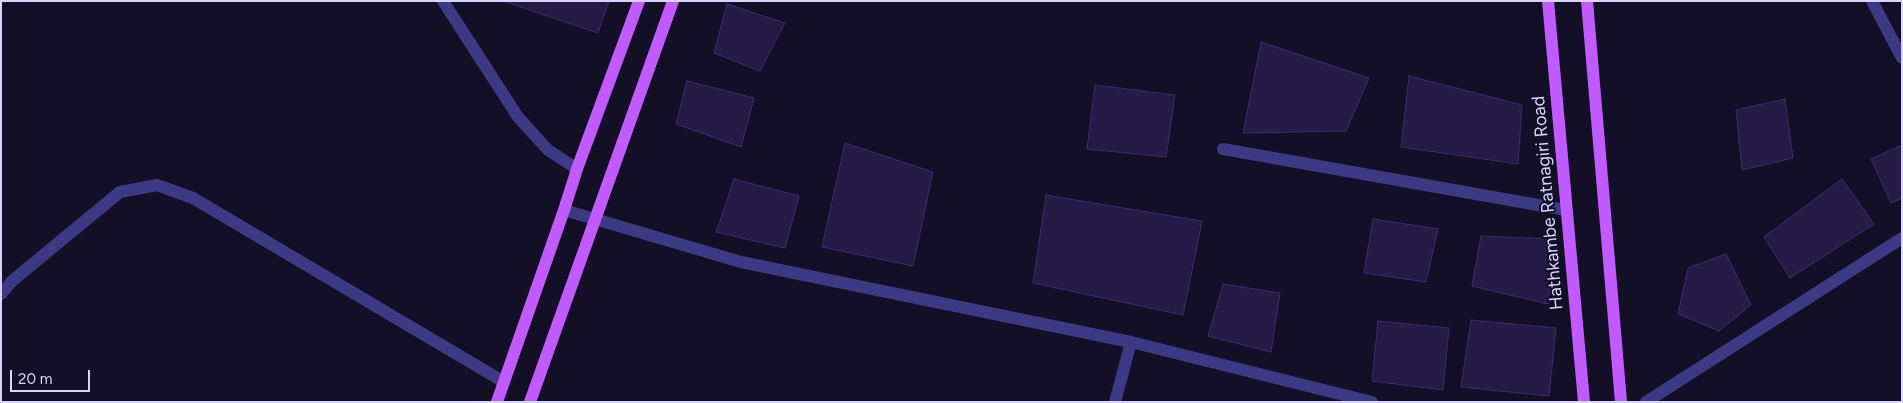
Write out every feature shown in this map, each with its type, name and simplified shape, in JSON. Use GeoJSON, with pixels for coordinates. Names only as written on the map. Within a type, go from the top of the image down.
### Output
{"type":"FeatureCollection","features":[{"type":"Feature","properties":{"kind":"main road"},"geometry":{"type":"LineString","coordinates":[[497,402],[577,169],[639,1]]}},
{"type":"Feature","properties":{"kind":"main road"},"geometry":{"type":"LineString","coordinates":[[530,402],[673,1]]}},
{"type":"Feature","properties":{"kind":"main road","name":"Hathkambe Ratnagiri Road"},"geometry":{"type":"LineString","coordinates":[[1548,1],[1584,402]]}},
{"type":"Feature","properties":{"kind":"main road"},"geometry":{"type":"LineString","coordinates":[[1586,1],[1621,402]]}},
{"type":"Feature","properties":{"kind":"street"},"geometry":{"type":"LineString","coordinates":[[443,1],[518,117],[548,150],[577,169]]}},
{"type":"Feature","properties":{"kind":"street"},"geometry":{"type":"LineString","coordinates":[[1872,1],[1902,58]]}},
{"type":"Feature","properties":{"kind":"street"},"geometry":{"type":"LineString","coordinates":[[1223,149],[1566,210]]}},
{"type":"Feature","properties":{"kind":"street"},"geometry":{"type":"LineString","coordinates":[[1,294],[12,281],[120,192],[157,185],[193,198],[504,382]]}},
{"type":"Feature","properties":{"kind":"street"},"geometry":{"type":"LineString","coordinates":[[564,210],[741,262],[1131,342],[1372,402]]}},
{"type":"Feature","properties":{"kind":"street"},"geometry":{"type":"LineString","coordinates":[[1646,402],[1902,238]]}},
{"type":"Feature","properties":{"kind":"street"},"geometry":{"type":"LineString","coordinates":[[1115,402],[1131,342]]}},
{"type":"Feature","properties":{"kind":"building"},"geometry":{"type":"Polygon","coordinates":[[[503,1],[609,1],[598,33],[503,1]]]}},
{"type":"Feature","properties":{"kind":"building"},"geometry":{"type":"Polygon","coordinates":[[[727,4],[785,23],[760,71],[714,53],[727,4]]]}},
{"type":"Feature","properties":{"kind":"building"},"geometry":{"type":"Polygon","coordinates":[[[1261,42],[1369,78],[1346,131],[1243,133],[1261,42]]]}},
{"type":"Feature","properties":{"kind":"building"},"geometry":{"type":"Polygon","coordinates":[[[1409,76],[1522,105],[1518,164],[1401,147],[1409,76]]]}},
{"type":"Feature","properties":{"kind":"building"},"geometry":{"type":"Polygon","coordinates":[[[687,81],[754,98],[741,147],[676,124],[687,81]]]}},
{"type":"Feature","properties":{"kind":"building"},"geometry":{"type":"Polygon","coordinates":[[[1095,85],[1175,95],[1166,157],[1087,149],[1095,85]]]}},
{"type":"Feature","properties":{"kind":"building"},"geometry":{"type":"Polygon","coordinates":[[[1785,99],[1793,158],[1742,170],[1736,110],[1785,99]]]}},
{"type":"Feature","properties":{"kind":"building"},"geometry":{"type":"Polygon","coordinates":[[[845,143],[933,172],[913,266],[822,247],[845,143]]]}},
{"type":"Feature","properties":{"kind":"building"},"geometry":{"type":"Polygon","coordinates":[[[1902,145],[1902,198],[1891,203],[1871,159],[1902,145]]]}},
{"type":"Feature","properties":{"kind":"building"},"geometry":{"type":"Polygon","coordinates":[[[734,179],[799,196],[785,248],[716,232],[734,179]]]}},
{"type":"Feature","properties":{"kind":"building"},"geometry":{"type":"Polygon","coordinates":[[[1842,179],[1874,224],[1790,278],[1764,237],[1842,179]]]}},
{"type":"Feature","properties":{"kind":"building"},"geometry":{"type":"Polygon","coordinates":[[[1046,195],[1202,221],[1183,315],[1033,283],[1046,195]]]}},
{"type":"Feature","properties":{"kind":"building"},"geometry":{"type":"Polygon","coordinates":[[[1373,219],[1438,229],[1426,282],[1364,273],[1373,219]]]}},
{"type":"Feature","properties":{"kind":"building"},"geometry":{"type":"Polygon","coordinates":[[[1481,236],[1554,239],[1548,304],[1472,286],[1481,236]]]}},
{"type":"Feature","properties":{"kind":"building"},"geometry":{"type":"Polygon","coordinates":[[[1726,254],[1751,305],[1719,331],[1678,314],[1688,268],[1726,254]]]}},
{"type":"Feature","properties":{"kind":"building"},"geometry":{"type":"Polygon","coordinates":[[[1223,284],[1280,293],[1271,352],[1208,336],[1223,284]]]}},
{"type":"Feature","properties":{"kind":"building"},"geometry":{"type":"Polygon","coordinates":[[[1471,320],[1556,328],[1549,396],[1461,387],[1471,320]]]}},
{"type":"Feature","properties":{"kind":"building"},"geometry":{"type":"Polygon","coordinates":[[[1378,321],[1449,328],[1443,390],[1372,381],[1378,321]]]}}]}
